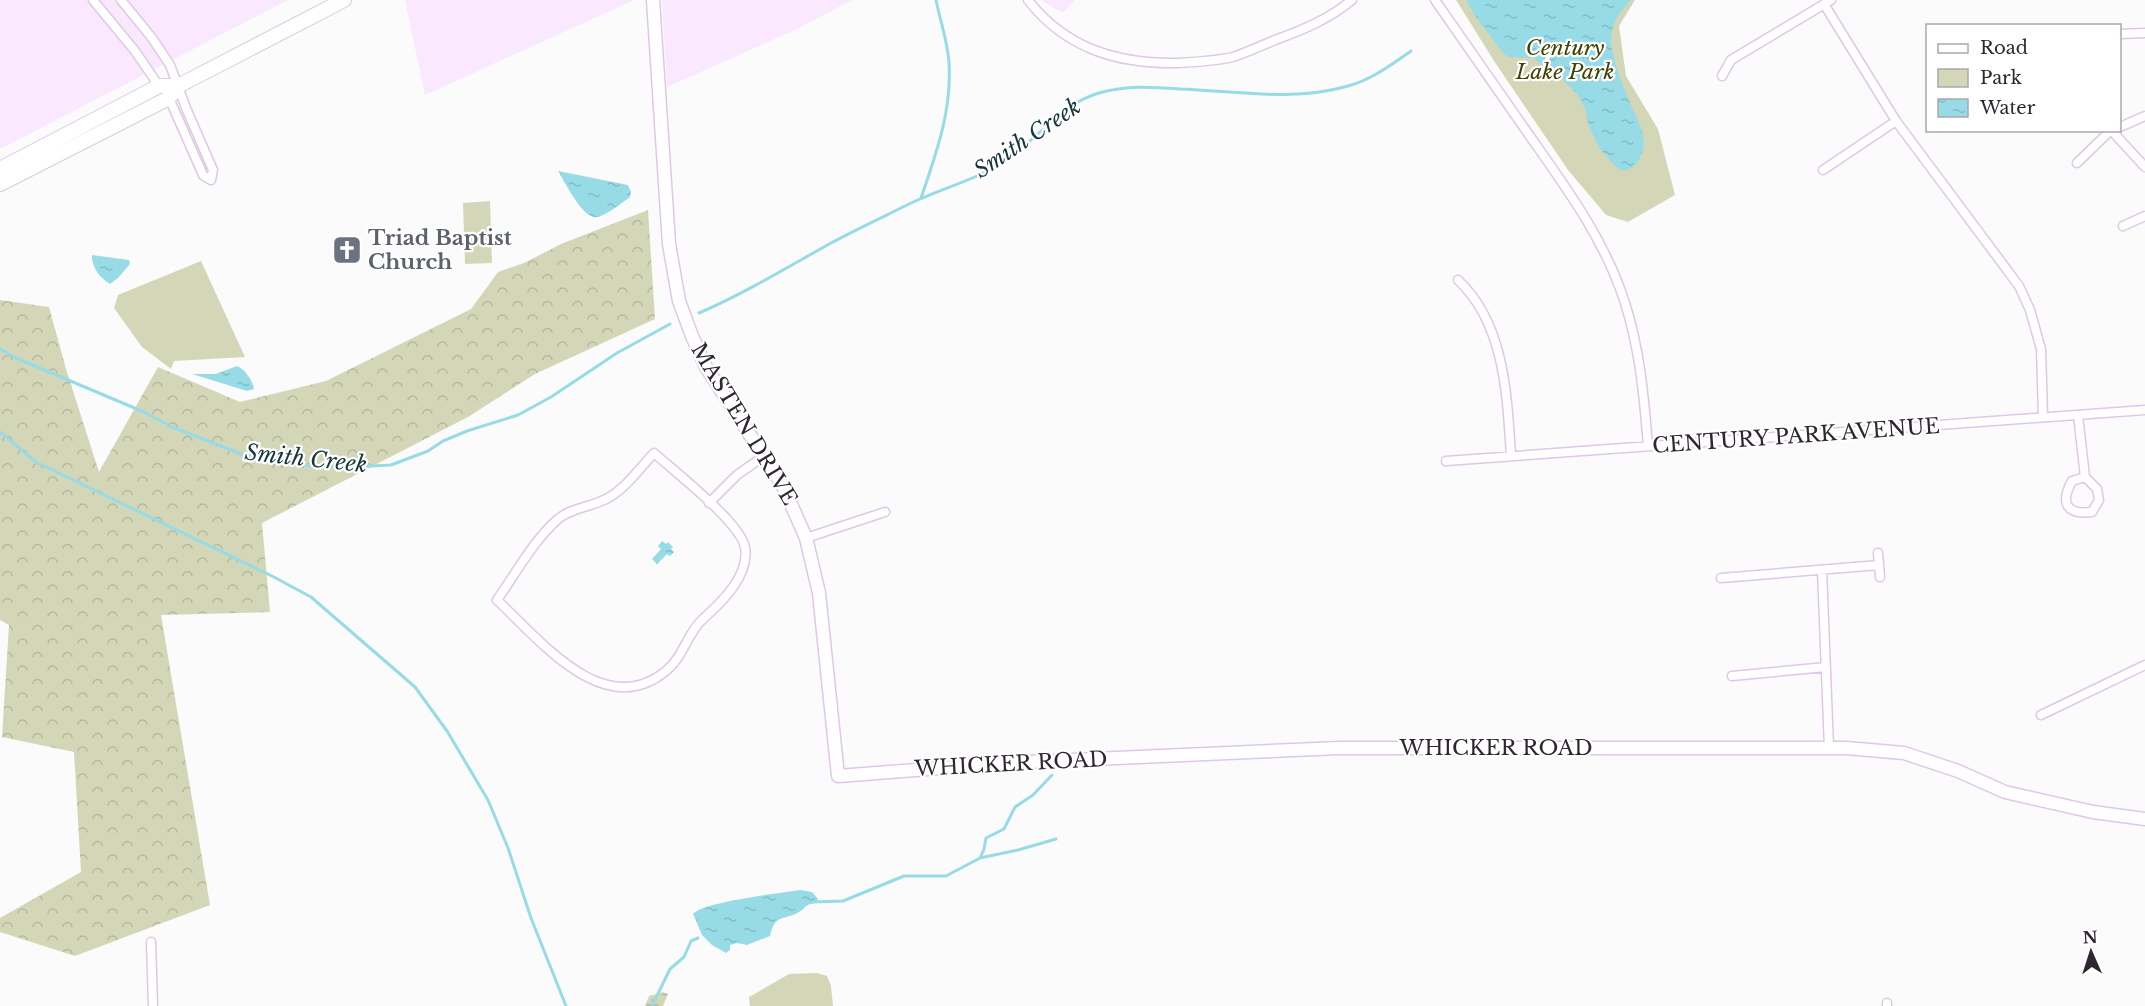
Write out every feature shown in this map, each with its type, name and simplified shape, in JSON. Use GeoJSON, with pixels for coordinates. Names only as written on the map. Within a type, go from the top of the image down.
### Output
{"type":"FeatureCollection","features":[{"type":"Feature","properties":{"kind":"main road"},"geometry":{"type":"LineString","coordinates":[[0,184],[169,98],[178,86],[344,0]]}},
{"type":"Feature","properties":{"kind":"main road"},"geometry":{"type":"LineString","coordinates":[[0,168],[159,86],[178,86]]}},
{"type":"Feature","properties":{"kind":"street"},"geometry":{"type":"LineString","coordinates":[[93,0],[135,51],[169,98],[202,175],[211,180],[213,171],[165,57],[121,0]]}},
{"type":"Feature","properties":{"kind":"street","name":"MASTEN DRIVE"},"geometry":{"type":"LineString","coordinates":[[653,0],[669,244],[679,301],[706,367],[792,503],[806,538],[819,592],[838,776]]}},
{"type":"Feature","properties":{"kind":"street"},"geometry":{"type":"LineString","coordinates":[[1028,0],[1055,27],[1096,52],[1123,60],[1167,63],[1210,61],[1243,53],[1318,23],[1352,0]]}},
{"type":"Feature","properties":{"kind":"street"},"geometry":{"type":"LineString","coordinates":[[1435,0],[1572,196],[1608,258],[1625,301],[1637,346],[1644,392],[1648,446]]}},
{"type":"Feature","properties":{"kind":"street"},"geometry":{"type":"LineString","coordinates":[[1722,76],[1731,60],[1827,2],[1896,121],[2019,286],[2030,310],[2041,349],[2043,417]]}},
{"type":"Feature","properties":{"kind":"street"},"geometry":{"type":"LineString","coordinates":[[2121,34],[2145,33]]}},
{"type":"Feature","properties":{"kind":"street"},"geometry":{"type":"LineString","coordinates":[[2121,127],[2145,116]]}},
{"type":"Feature","properties":{"kind":"street"},"geometry":{"type":"LineString","coordinates":[[1823,170],[1896,121]]}},
{"type":"Feature","properties":{"kind":"street"},"geometry":{"type":"LineString","coordinates":[[2077,163],[2109,132]]}},
{"type":"Feature","properties":{"kind":"street"},"geometry":{"type":"LineString","coordinates":[[2113,132],[2145,167]]}},
{"type":"Feature","properties":{"kind":"street"},"geometry":{"type":"LineString","coordinates":[[2123,226],[2145,216]]}},
{"type":"Feature","properties":{"kind":"street"},"geometry":{"type":"LineString","coordinates":[[1458,280],[1474,298],[1499,354],[1506,393],[1511,456]]}},
{"type":"Feature","properties":{"kind":"street","name":"CENTURY PARK AVENUE"},"geometry":{"type":"LineString","coordinates":[[1446,460],[2145,410]]}},
{"type":"Feature","properties":{"kind":"street"},"geometry":{"type":"LineString","coordinates":[[2078,415],[2085,477],[2097,489],[2099,500],[2092,512],[2080,513],[2070,510],[2066,501],[2066,492],[2072,481],[2085,477]]}},
{"type":"Feature","properties":{"kind":"street"},"geometry":{"type":"LineString","coordinates":[[654,453],[709,503],[741,537],[745,546],[741,574],[722,600],[697,625],[677,660],[658,677],[648,682],[636,686],[613,687],[589,679],[562,660],[497,600],[539,540],[558,520],[575,510],[610,497],[620,490],[654,453]]}},
{"type":"Feature","properties":{"kind":"street"},"geometry":{"type":"LineString","coordinates":[[709,503],[737,475],[764,456]]}},
{"type":"Feature","properties":{"kind":"street"},"geometry":{"type":"LineString","coordinates":[[806,538],[885,512]]}},
{"type":"Feature","properties":{"kind":"street"},"geometry":{"type":"LineString","coordinates":[[1878,553],[1880,578]]}},
{"type":"Feature","properties":{"kind":"street"},"geometry":{"type":"LineString","coordinates":[[1720,578],[1879,565]]}},
{"type":"Feature","properties":{"kind":"street"},"geometry":{"type":"LineString","coordinates":[[1822,570],[1829,748]]}},
{"type":"Feature","properties":{"kind":"street"},"geometry":{"type":"LineString","coordinates":[[2041,715],[2145,665]]}},
{"type":"Feature","properties":{"kind":"street"},"geometry":{"type":"LineString","coordinates":[[1732,676],[1826,667]]}},
{"type":"Feature","properties":{"kind":"street","name":"WHICKER ROAD"},"geometry":{"type":"LineString","coordinates":[[838,776],[986,764],[1339,748],[1829,748],[1904,753],[1959,771],[2005,792],[2093,812],[2145,819]]}},
{"type":"Feature","properties":{"kind":"street"},"geometry":{"type":"LineString","coordinates":[[151,942],[153,1006]]}},
{"type":"Feature","properties":{"kind":"shaded area"},"geometry":{"type":"Polygon","coordinates":[[[0,0],[288,0],[0,149],[0,0]]]}},
{"type":"Feature","properties":{"kind":"shaded area"},"geometry":{"type":"Polygon","coordinates":[[[405,0],[634,0],[425,95],[405,0]]]}},
{"type":"Feature","properties":{"kind":"shaded area"},"geometry":{"type":"Polygon","coordinates":[[[662,0],[852,0],[797,29],[667,87],[662,0]]]}},
{"type":"Feature","properties":{"kind":"shaded area"},"geometry":{"type":"Polygon","coordinates":[[[1041,0],[1075,0],[1063,13],[1041,0]]]}},
{"type":"Feature","properties":{"kind":"green space","name":"Century Lake Park"},"geometry":{"type":"Polygon","coordinates":[[[1456,0],[1635,0],[1619,26],[1626,76],[1658,129],[1675,195],[1628,222],[1606,215],[1568,170],[1496,64],[1456,0]]]}},
{"type":"Feature","properties":{"kind":"green space"},"geometry":{"type":"Polygon","coordinates":[[[490,201],[492,263],[465,264],[463,203],[490,201]]]}},
{"type":"Feature","properties":{"kind":"green space"},"geometry":{"type":"Polygon","coordinates":[[[648,210],[655,319],[535,374],[468,417],[262,523],[270,612],[161,615],[210,905],[75,956],[0,932],[0,918],[81,872],[74,752],[2,737],[9,625],[0,620],[0,300],[49,307],[99,472],[158,367],[240,402],[326,381],[471,309],[498,272],[524,263],[561,244],[648,210]]]}},
{"type":"Feature","properties":{"kind":"green space"},"geometry":{"type":"Polygon","coordinates":[[[201,261],[245,357],[174,361],[171,369],[142,347],[114,308],[118,295],[201,261]]]}},
{"type":"Feature","properties":{"kind":"green space"},"geometry":{"type":"Polygon","coordinates":[[[817,973],[827,976],[831,986],[833,1006],[750,1006],[749,997],[789,974],[817,973]]]}},
{"type":"Feature","properties":{"kind":"green space"},"geometry":{"type":"Polygon","coordinates":[[[663,992],[668,994],[663,1006],[645,1006],[649,996],[663,992]]]}},
{"type":"Feature","properties":{"kind":"water"},"geometry":{"type":"Polygon","coordinates":[[[1466,0],[1631,0],[1617,18],[1611,41],[1620,77],[1643,134],[1643,151],[1638,162],[1624,171],[1617,168],[1600,149],[1589,127],[1585,108],[1577,94],[1563,80],[1533,58],[1505,55],[1475,16],[1466,0]]]}},
{"type":"Feature","properties":{"kind":"water"},"geometry":{"type":"Polygon","coordinates":[[[558,171],[628,185],[631,192],[630,197],[604,214],[597,217],[592,216],[580,207],[558,171]]]}},
{"type":"Feature","properties":{"kind":"water"},"geometry":{"type":"Polygon","coordinates":[[[92,255],[129,260],[130,264],[110,284],[97,272],[92,255]]]}},
{"type":"Feature","properties":{"kind":"water"},"geometry":{"type":"Polygon","coordinates":[[[237,366],[248,376],[254,389],[247,391],[192,374],[216,374],[237,366]]]}},
{"type":"Feature","properties":{"kind":"water"},"geometry":{"type":"Polygon","coordinates":[[[662,541],[666,544],[668,542],[674,552],[670,556],[667,554],[657,564],[652,559],[661,549],[658,546],[662,541]]]}},
{"type":"Feature","properties":{"kind":"water"},"geometry":{"type":"Polygon","coordinates":[[[800,890],[812,892],[818,899],[794,915],[777,921],[770,936],[747,945],[737,943],[730,945],[730,950],[726,953],[712,945],[702,935],[693,914],[726,902],[800,890]]]}},
{"type":"Feature","properties":{"kind":"pier"},"geometry":{"type":"Polygon","coordinates":[[[1542,44],[1561,50],[1559,54],[1552,52],[1546,70],[1542,68],[1548,50],[1541,48],[1542,44]]]}},
{"type":"Feature","properties":{"kind":"waterway"},"geometry":{"type":"LineString","coordinates":[[921,198],[942,132],[948,98],[948,55],[936,0]]}},
{"type":"Feature","properties":{"kind":"waterway","name":"Smith Creek"},"geometry":{"type":"LineString","coordinates":[[699,313],[870,223],[996,166],[1019,151],[1062,113],[1099,93],[1140,87],[1285,95],[1306,94],[1327,91],[1365,80],[1411,51]]}},
{"type":"Feature","properties":{"kind":"waterway","name":"Smith Creek"},"geometry":{"type":"LineString","coordinates":[[0,349],[16,358],[144,412],[172,427],[249,457],[314,466],[354,467],[391,465],[428,451],[443,441],[467,431],[518,415],[551,397],[617,353],[670,324]]}},
{"type":"Feature","properties":{"kind":"waterway"},"geometry":{"type":"LineString","coordinates":[[0,432],[36,462],[311,597],[415,687],[447,731],[488,800],[566,1006]]}},
{"type":"Feature","properties":{"kind":"waterway"},"geometry":{"type":"LineString","coordinates":[[812,902],[843,901],[904,876],[946,876],[980,858],[986,838],[1004,829],[1015,807],[1033,795],[1052,775]]}},
{"type":"Feature","properties":{"kind":"waterway"},"geometry":{"type":"LineString","coordinates":[[980,858],[1056,839]]}},
{"type":"Feature","properties":{"kind":"waterway"},"geometry":{"type":"LineString","coordinates":[[652,1006],[670,969],[684,957],[691,941],[698,938]]}},
{"type":"Feature","properties":{"kind":"place","name":"Triad Baptist Church"},"geometry":{"type":"Point","coordinates":[347,250]}}]}
